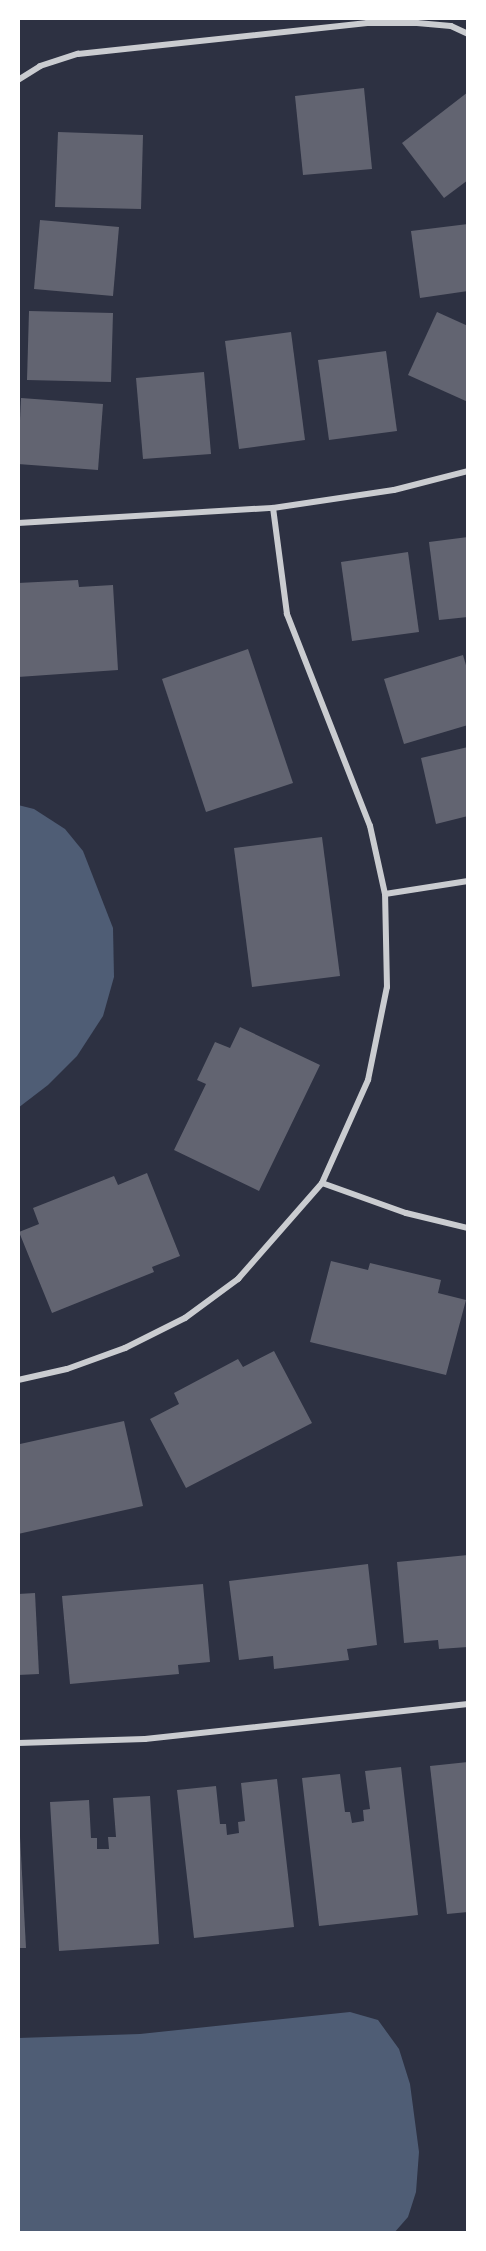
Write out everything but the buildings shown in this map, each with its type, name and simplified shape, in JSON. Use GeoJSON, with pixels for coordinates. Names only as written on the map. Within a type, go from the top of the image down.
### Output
{"type":"FeatureCollection","features":[{"type":"Feature","properties":{"kind":"street"},"geometry":{"type":"LineString","coordinates":[[18,80],[40,66],[78,54],[367,21],[440,25],[468,34]]}},
{"type":"Feature","properties":{"kind":"street"},"geometry":{"type":"LineString","coordinates":[[18,524],[273,508],[394,490],[468,471]]}},
{"type":"Feature","properties":{"kind":"street"},"geometry":{"type":"LineString","coordinates":[[18,1380],[67,1369],[125,1348],[185,1318],[238,1279],[322,1182],[368,1080],[387,987],[385,894],[369,826],[287,614],[273,508]]}},
{"type":"Feature","properties":{"kind":"street"},"geometry":{"type":"LineString","coordinates":[[385,894],[468,881]]}},
{"type":"Feature","properties":{"kind":"street"},"geometry":{"type":"LineString","coordinates":[[322,1182],[406,1213],[468,1228]]}},
{"type":"Feature","properties":{"kind":"street"},"geometry":{"type":"LineString","coordinates":[[18,1743],[145,1739],[468,1704]]}},
{"type":"Feature","properties":{"kind":"water"},"geometry":{"type":"Polygon","coordinates":[[[18,805],[34,809],[65,829],[83,851],[113,928],[114,977],[103,1016],[77,1056],[48,1085],[18,1108],[18,805]]]}},
{"type":"Feature","properties":{"kind":"water"},"geometry":{"type":"Polygon","coordinates":[[[350,2012],[378,2020],[399,2049],[410,2084],[419,2152],[416,2192],[408,2217],[394,2233],[18,2233],[18,2038],[140,2034],[350,2012]]]}}]}
